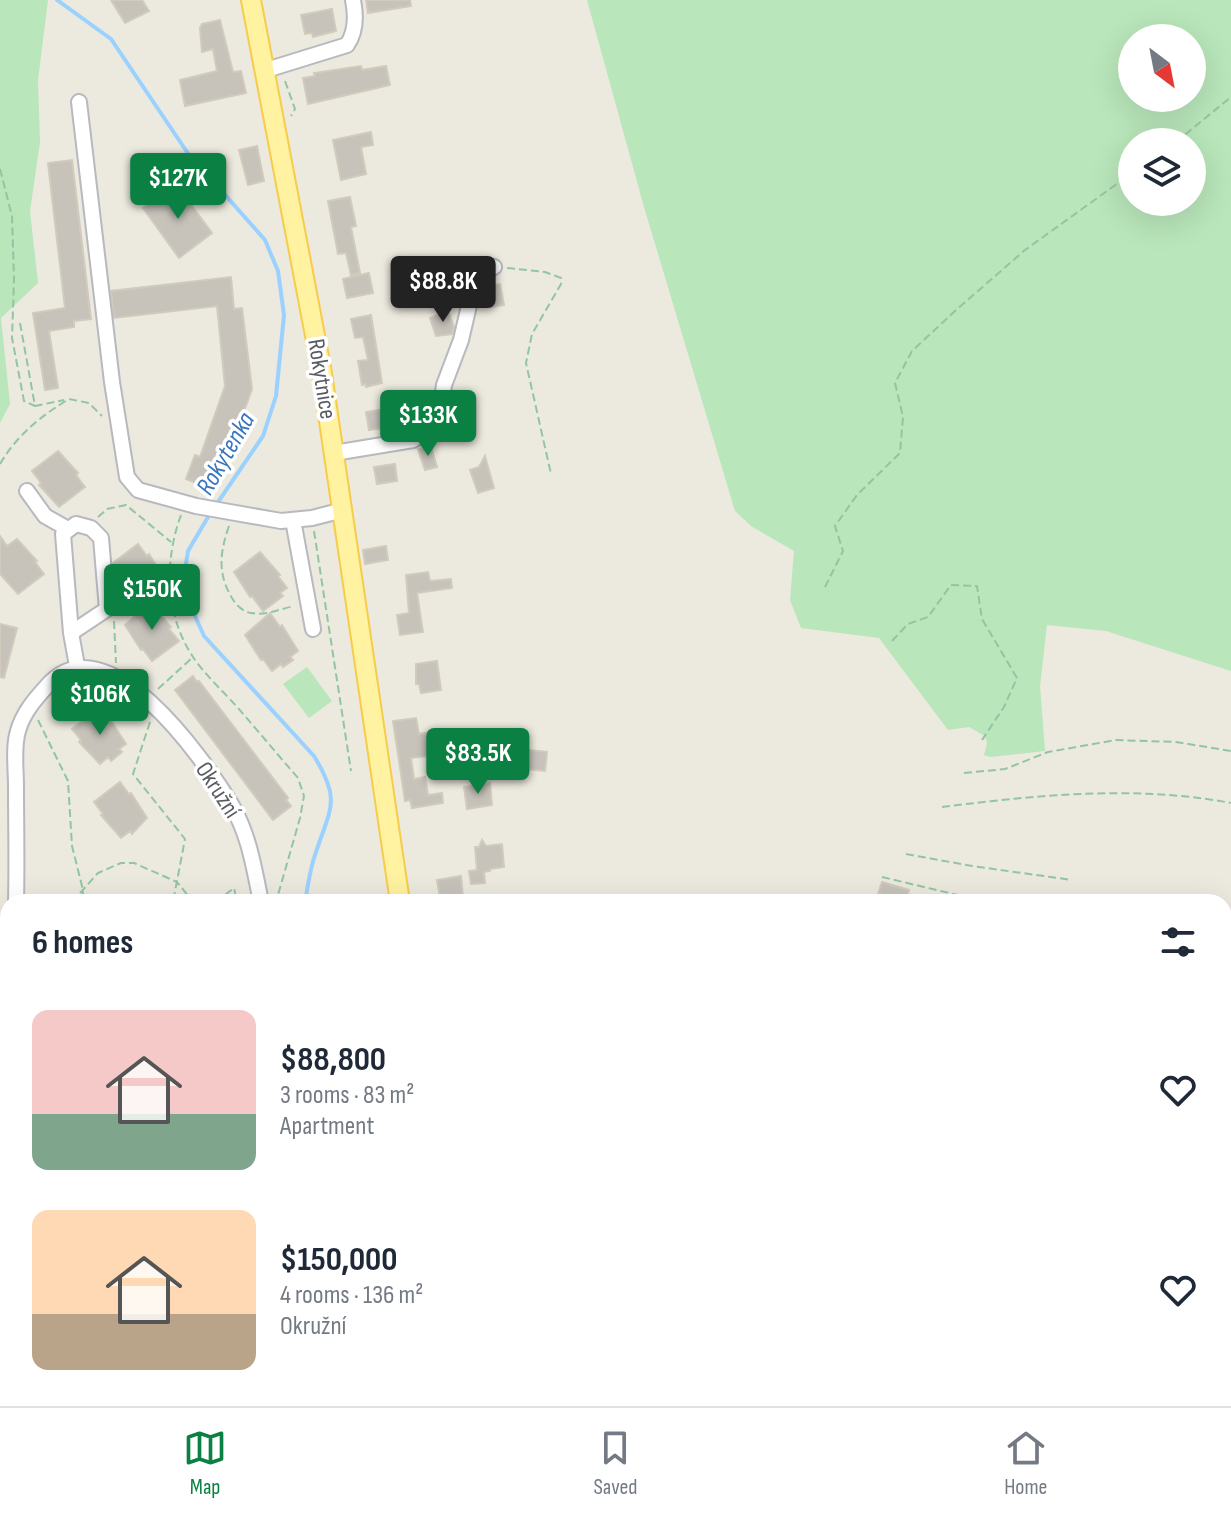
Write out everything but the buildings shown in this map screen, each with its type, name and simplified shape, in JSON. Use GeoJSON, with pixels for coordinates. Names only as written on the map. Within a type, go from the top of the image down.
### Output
{"type":"FeatureCollection","features":[{"type":"Feature","properties":{"kind":"main road","name":"Rokytnice"},"geometry":{"type":"LineString","coordinates":[[251,0],[313,324],[399,894]]}},
{"type":"Feature","properties":{"kind":"street"},"geometry":{"type":"LineString","coordinates":[[263,71],[347,45],[353,32],[353,0]]}},
{"type":"Feature","properties":{"kind":"street"},"geometry":{"type":"LineString","coordinates":[[79,102],[127,477],[138,490],[231,513],[281,521],[312,518],[343,510]]}},
{"type":"Feature","properties":{"kind":"street"},"geometry":{"type":"LineString","coordinates":[[334,453],[413,440],[433,428],[439,421],[444,385],[461,340],[474,284],[494,267]]}},
{"type":"Feature","properties":{"kind":"street"},"geometry":{"type":"LineString","coordinates":[[27,491],[45,516],[68,529]]}},
{"type":"Feature","properties":{"kind":"street"},"geometry":{"type":"LineString","coordinates":[[293,520],[313,629]]}},
{"type":"Feature","properties":{"kind":"street"},"geometry":{"type":"LineString","coordinates":[[16,894],[17,733],[30,705],[54,678],[77,666],[71,633],[63,534],[76,524],[91,528],[101,538],[107,609],[71,633]]}},
{"type":"Feature","properties":{"kind":"street","name":"Okružní"},"geometry":{"type":"LineString","coordinates":[[77,666],[114,674],[147,698],[205,768],[232,805],[248,839],[259,894]]}},
{"type":"Feature","properties":{"kind":"path"},"geometry":{"type":"LineString","coordinates":[[1193,128],[1231,97]]}},
{"type":"Feature","properties":{"kind":"path"},"geometry":{"type":"LineString","coordinates":[[0,169],[12,216],[12,338],[24,401],[35,406],[69,399],[89,403],[120,432]]}},
{"type":"Feature","properties":{"kind":"path"},"geometry":{"type":"LineString","coordinates":[[825,587],[843,551],[835,526],[857,495],[900,453],[903,417],[895,383],[912,351],[1025,250],[1118,183]]}},
{"type":"Feature","properties":{"kind":"path"},"geometry":{"type":"LineString","coordinates":[[494,267],[545,272],[561,278],[561,284],[532,334],[526,363],[551,474]]}},
{"type":"Feature","properties":{"kind":"path"},"geometry":{"type":"LineString","coordinates":[[20,323],[35,406]]}},
{"type":"Feature","properties":{"kind":"path"},"geometry":{"type":"LineString","coordinates":[[0,464],[19,438],[42,416],[69,399]]}},
{"type":"Feature","properties":{"kind":"path"},"geometry":{"type":"LineString","coordinates":[[191,504],[173,543],[170,593],[178,628],[193,657],[298,778],[304,796],[278,894]]}},
{"type":"Feature","properties":{"kind":"path"},"geometry":{"type":"LineString","coordinates":[[94,520],[107,509],[126,505],[173,543]]}},
{"type":"Feature","properties":{"kind":"path"},"geometry":{"type":"LineString","coordinates":[[231,513],[220,566],[223,582],[234,603],[247,613],[262,614],[308,602]]}},
{"type":"Feature","properties":{"kind":"path"},"geometry":{"type":"LineString","coordinates":[[312,518],[351,771]]}},
{"type":"Feature","properties":{"kind":"path"},"geometry":{"type":"LineString","coordinates":[[892,641],[908,624],[928,617],[951,585],[977,586],[982,619],[1017,678],[1004,707],[982,740]]}},
{"type":"Feature","properties":{"kind":"path"},"geometry":{"type":"LineString","coordinates":[[114,609],[116,664]]}},
{"type":"Feature","properties":{"kind":"path"},"geometry":{"type":"LineString","coordinates":[[175,894],[185,839],[133,774],[151,722],[138,707],[193,657]]}},
{"type":"Feature","properties":{"kind":"path"},"geometry":{"type":"LineString","coordinates":[[30,705],[68,781],[72,846],[83,894]]}},
{"type":"Feature","properties":{"kind":"path"},"geometry":{"type":"LineString","coordinates":[[964,773],[1005,769],[1048,752],[1116,740],[1176,742],[1231,751]]}},
{"type":"Feature","properties":{"kind":"path"},"geometry":{"type":"LineString","coordinates":[[942,807],[1071,793],[1192,796],[1231,803]]}},
{"type":"Feature","properties":{"kind":"path"},"geometry":{"type":"LineString","coordinates":[[906,854],[1072,880]]}},
{"type":"Feature","properties":{"kind":"path"},"geometry":{"type":"LineString","coordinates":[[79,894],[98,873],[121,863],[134,863],[177,882],[187,894]]}},
{"type":"Feature","properties":{"kind":"path"},"geometry":{"type":"LineString","coordinates":[[882,877],[953,894]]}},
{"type":"Feature","properties":{"kind":"green space"},"geometry":{"type":"Polygon","coordinates":[[[0,0],[48,0],[38,80],[40,142],[30,211],[38,283],[1,318],[10,404],[0,423],[0,0]]]}},
{"type":"Feature","properties":{"kind":"green space"},"geometry":{"type":"Polygon","coordinates":[[[587,0],[1231,0],[1231,671],[1106,631],[1047,625],[1040,686],[1045,751],[990,757],[984,755],[985,736],[969,727],[948,730],[879,638],[801,628],[790,600],[794,551],[751,526],[735,511],[644,207],[587,0]]]}},
{"type":"Feature","properties":{"kind":"green space"},"geometry":{"type":"Polygon","coordinates":[[[307,667],[332,701],[309,718],[283,684],[307,667]]]}},
{"type":"Feature","properties":{"kind":"waterway","name":"Rokytenka"},"geometry":{"type":"LineString","coordinates":[[57,0],[111,39],[187,152],[265,240],[278,271],[284,315],[276,396],[263,436],[216,505]]}},
{"type":"Feature","properties":{"kind":"waterway","name":"Rokytenka"},"geometry":{"type":"LineString","coordinates":[[211,512],[188,551],[184,576],[191,607],[204,636],[314,756],[328,783],[331,804],[312,864],[306,894]]}}]}
